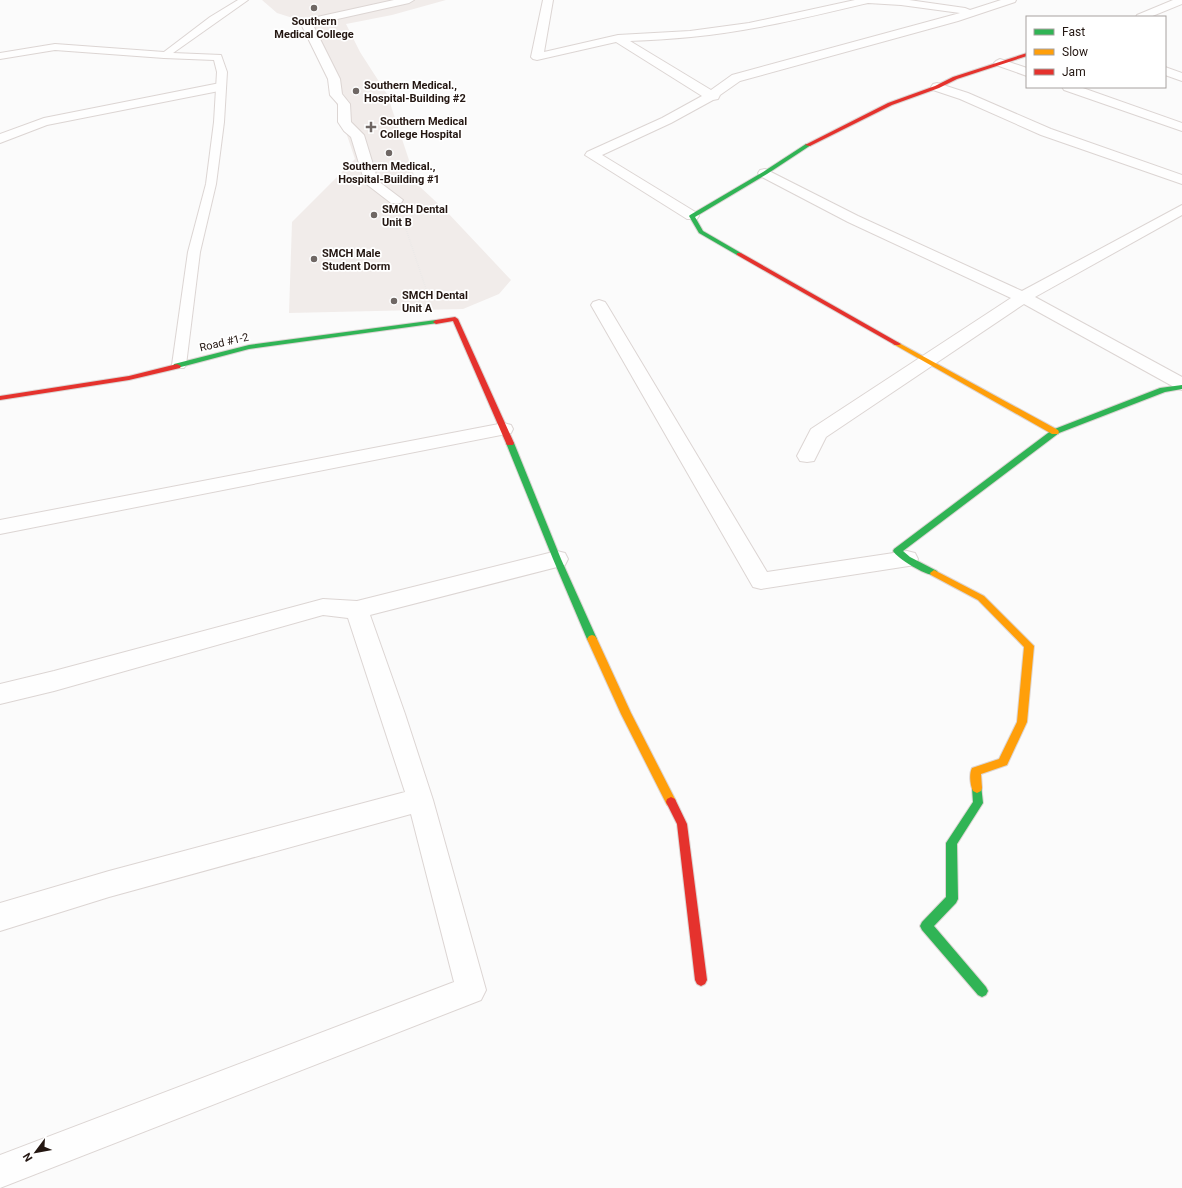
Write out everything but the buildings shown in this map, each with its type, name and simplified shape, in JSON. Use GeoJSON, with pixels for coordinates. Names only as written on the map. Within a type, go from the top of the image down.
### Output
{"type":"FeatureCollection","features":[{"type":"Feature","properties":{"kind":"street"},"geometry":{"type":"LineString","coordinates":[[396,200],[372,183],[357,135],[348,129],[342,118],[344,104],[336,95],[334,79],[308,26],[321,19],[410,0]]}},
{"type":"Feature","properties":{"kind":"street"},"geometry":{"type":"LineString","coordinates":[[548,0],[537,57],[618,38],[690,34],[741,27],[798,17],[868,0],[992,7],[1011,0]]}},
{"type":"Feature","properties":{"kind":"street"},"geometry":{"type":"LineString","coordinates":[[1142,16],[1182,0]]}},
{"type":"Feature","properties":{"kind":"street"},"geometry":{"type":"LineString","coordinates":[[977,6],[736,78],[714,96],[691,109],[592,155],[692,216],[701,232],[927,361],[1056,432]]}},
{"type":"Feature","properties":{"kind":"street"},"geometry":{"type":"LineString","coordinates":[[618,38],[702,91],[714,96]]}},
{"type":"Feature","properties":{"kind":"street"},"geometry":{"type":"LineString","coordinates":[[0,56],[55,47],[164,55]]}},
{"type":"Feature","properties":{"kind":"street"},"geometry":{"type":"LineString","coordinates":[[692,216],[765,173],[800,149],[890,104],[937,87],[955,78],[1026,54]]}},
{"type":"Feature","properties":{"kind":"street"},"geometry":{"type":"LineString","coordinates":[[1000,63],[1026,72]]}},
{"type":"Feature","properties":{"kind":"street"},"geometry":{"type":"LineString","coordinates":[[1166,71],[1182,77]]}},
{"type":"Feature","properties":{"kind":"street"},"geometry":{"type":"LineString","coordinates":[[0,139],[44,122],[220,87]]}},
{"type":"Feature","properties":{"kind":"street"},"geometry":{"type":"LineString","coordinates":[[937,87],[964,96],[1046,132],[1182,180]]}},
{"type":"Feature","properties":{"kind":"street"},"geometry":{"type":"LineString","coordinates":[[1071,88],[1182,127]]}},
{"type":"Feature","properties":{"kind":"street"},"geometry":{"type":"LineString","coordinates":[[765,173],[852,219],[1023,297],[1182,384]]}},
{"type":"Feature","properties":{"kind":"street"},"geometry":{"type":"LineString","coordinates":[[806,456],[818,433],[1023,297],[1182,209]]}},
{"type":"Feature","properties":{"kind":"street"},"geometry":{"type":"LineString","coordinates":[[599,305],[761,582],[907,559]]}},
{"type":"Feature","properties":{"kind":"street","name":"Road #1-2"},"geometry":{"type":"LineString","coordinates":[[0,398],[129,378],[249,347],[333,337],[456,319],[504,429]]}},
{"type":"Feature","properties":{"kind":"street"},"geometry":{"type":"LineString","coordinates":[[982,991],[926,926],[952,899],[951,842],[978,803],[976,771],[1004,762],[1022,722],[1029,646],[981,598],[907,559],[897,551],[1056,432],[1163,390],[1182,388]]}},
{"type":"Feature","properties":{"kind":"street"},"geometry":{"type":"LineString","coordinates":[[0,527],[504,429],[557,559],[626,714],[682,824],[701,980]]}},
{"type":"Feature","properties":{"kind":"street"},"geometry":{"type":"LineString","coordinates":[[0,694],[54,681],[323,607],[357,610],[557,559]]}},
{"type":"Feature","properties":{"kind":"street"},"geometry":{"type":"LineString","coordinates":[[0,1172],[471,990],[420,800],[393,714],[357,610]]}},
{"type":"Feature","properties":{"kind":"street"},"geometry":{"type":"LineString","coordinates":[[0,917],[109,884],[420,800]]}},
{"type":"Feature","properties":{"kind":"lane"},"geometry":{"type":"LineString","coordinates":[[164,55],[213,19],[244,0]]}},
{"type":"Feature","properties":{"kind":"lane"},"geometry":{"type":"LineString","coordinates":[[164,55],[218,57],[222,72],[219,122],[210,184],[194,252],[179,365]]}},
{"type":"Feature","properties":{"kind":"path"},"geometry":{"type":"LineString","coordinates":[[396,200],[426,289]]}},
{"type":"Feature","properties":{"kind":"shaded area","name":"Southern Medical College Hospital"},"geometry":{"type":"Polygon","coordinates":[[[262,0],[446,0],[392,15],[346,24],[360,52],[387,94],[417,184],[447,212],[511,280],[499,294],[463,309],[289,313],[292,222],[355,159],[328,79],[299,20],[277,13],[262,0]]]}},
{"type":"Feature","properties":{"kind":"traffic: fast"},"geometry":{"type":"LineString","coordinates":[[739,254],[701,232],[692,216],[765,173],[808,145]]}},
{"type":"Feature","properties":{"kind":"traffic: fast"},"geometry":{"type":"LineString","coordinates":[[177,366],[249,347],[436,322]]}},
{"type":"Feature","properties":{"kind":"traffic: fast"},"geometry":{"type":"LineString","coordinates":[[1055,432],[1163,390],[1182,387]]}},
{"type":"Feature","properties":{"kind":"traffic: fast"},"geometry":{"type":"LineString","coordinates":[[934,573],[907,559],[897,551],[1056,432]]}},
{"type":"Feature","properties":{"kind":"traffic: fast"},"geometry":{"type":"LineString","coordinates":[[510,443],[557,559],[592,639]]}},
{"type":"Feature","properties":{"kind":"traffic: fast"},"geometry":{"type":"LineString","coordinates":[[977,788],[978,803],[951,843],[952,899],[926,926],[982,991]]}},
{"type":"Feature","properties":{"kind":"traffic: slow"},"geometry":{"type":"LineString","coordinates":[[897,344],[1055,432]]}},
{"type":"Feature","properties":{"kind":"traffic: slow"},"geometry":{"type":"LineString","coordinates":[[934,573],[981,598],[1029,646],[1022,722],[1003,762],[976,771],[977,788]]}},
{"type":"Feature","properties":{"kind":"traffic: slow"},"geometry":{"type":"LineString","coordinates":[[592,639],[626,714],[671,802]]}},
{"type":"Feature","properties":{"kind":"traffic: jam"},"geometry":{"type":"LineString","coordinates":[[808,145],[890,104],[937,87],[955,78],[1026,54]]}},
{"type":"Feature","properties":{"kind":"traffic: jam"},"geometry":{"type":"LineString","coordinates":[[739,254],[897,344]]}},
{"type":"Feature","properties":{"kind":"traffic: jam"},"geometry":{"type":"LineString","coordinates":[[436,322],[455,319],[510,443]]}},
{"type":"Feature","properties":{"kind":"traffic: jam"},"geometry":{"type":"LineString","coordinates":[[0,398],[129,378],[177,366]]}},
{"type":"Feature","properties":{"kind":"traffic: jam"},"geometry":{"type":"LineString","coordinates":[[671,802],[682,824],[701,980]]}},
{"type":"Feature","properties":{"kind":"place","name":"Southern Medical College"},"geometry":{"type":"Point","coordinates":[314,8]}},
{"type":"Feature","properties":{"kind":"place","name":"Southern Medical., Hospital-Building #2"},"geometry":{"type":"Point","coordinates":[356,91]}},
{"type":"Feature","properties":{"kind":"place","name":"Southern Medical College Hospital"},"geometry":{"type":"Point","coordinates":[371,127]}},
{"type":"Feature","properties":{"kind":"place","name":"Southern Medical., Hospital-Building #1"},"geometry":{"type":"Point","coordinates":[389,153]}},
{"type":"Feature","properties":{"kind":"place","name":"SMCH Dental Unit B"},"geometry":{"type":"Point","coordinates":[374,215]}},
{"type":"Feature","properties":{"kind":"place","name":"SMCH Male Student Dorm"},"geometry":{"type":"Point","coordinates":[314,259]}},
{"type":"Feature","properties":{"kind":"place","name":"SMCH Dental Unit A"},"geometry":{"type":"Point","coordinates":[394,301]}}]}
